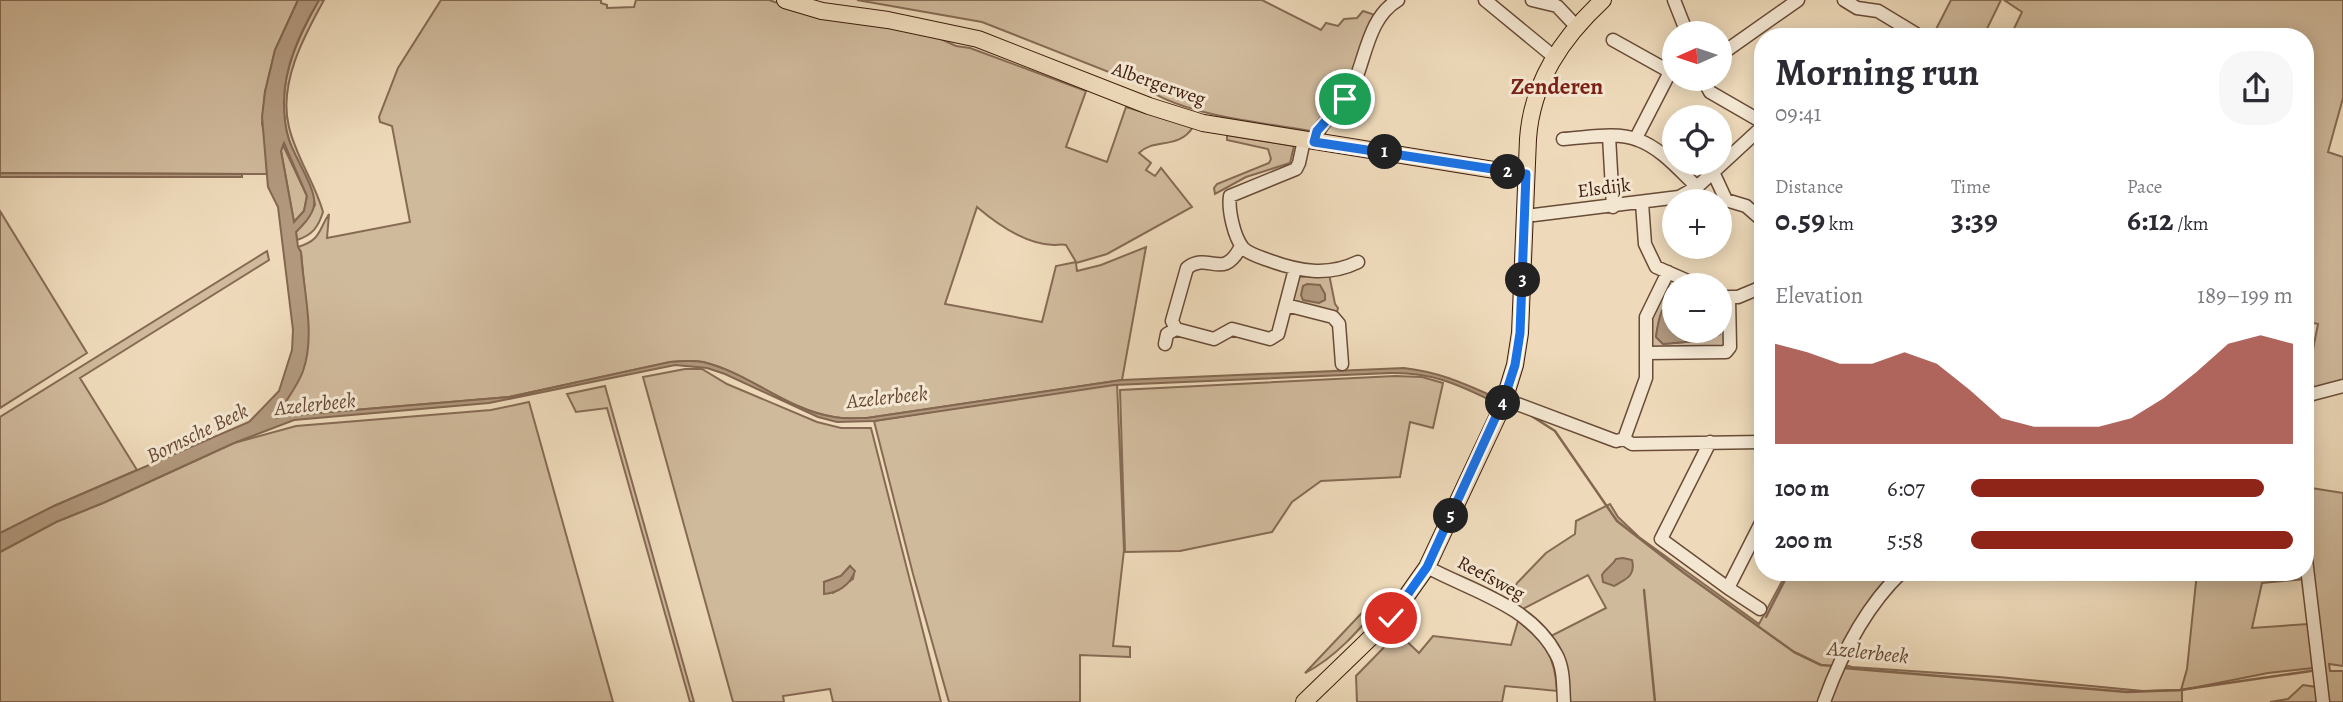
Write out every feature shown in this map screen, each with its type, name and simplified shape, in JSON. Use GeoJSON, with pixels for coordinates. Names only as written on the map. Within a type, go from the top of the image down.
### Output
{"type":"FeatureCollection","features":[{"type":"Feature","properties":{"kind":"main road","name":"Albergerweg"},"geometry":{"type":"LineString","coordinates":[[786,0],[822,11],[888,20],[978,39],[1173,115],[1203,123],[1526,174]]}},
{"type":"Feature","properties":{"kind":"main road"},"geometry":{"type":"LineString","coordinates":[[1304,702],[1391,618],[1427,567],[1504,399],[1515,365],[1520,333],[1526,174],[1532,112],[1553,57],[1576,26],[1602,0]]}},
{"type":"Feature","properties":{"kind":"street"},"geometry":{"type":"LineString","coordinates":[[1358,262],[1321,271],[1295,269],[1247,251],[1241,246],[1229,204],[1230,196],[1296,169],[1309,141],[1351,89],[1380,17],[1398,0]]}},
{"type":"Feature","properties":{"kind":"street"},"geometry":{"type":"LineString","coordinates":[[1485,0],[1553,57]]}},
{"type":"Feature","properties":{"kind":"street"},"geometry":{"type":"LineString","coordinates":[[1532,0],[1557,6],[1576,26]]}},
{"type":"Feature","properties":{"kind":"street"},"geometry":{"type":"LineString","coordinates":[[1674,0],[1682,21]]}},
{"type":"Feature","properties":{"kind":"street"},"geometry":{"type":"LineString","coordinates":[[1758,28],[1798,0]]}},
{"type":"Feature","properties":{"kind":"street"},"geometry":{"type":"LineString","coordinates":[[1844,0],[1857,8],[1878,11],[1906,28]]}},
{"type":"Feature","properties":{"kind":"street"},"geometry":{"type":"LineString","coordinates":[[1732,47],[1754,31]]}},
{"type":"Feature","properties":{"kind":"street"},"geometry":{"type":"LineString","coordinates":[[1750,34],[1754,36]]}},
{"type":"Feature","properties":{"kind":"street"},"geometry":{"type":"LineString","coordinates":[[1613,40],[1662,67]]}},
{"type":"Feature","properties":{"kind":"street"},"geometry":{"type":"LineString","coordinates":[[1636,138],[1662,91]]}},
{"type":"Feature","properties":{"kind":"street"},"geometry":{"type":"LineString","coordinates":[[1710,91],[1754,120]]}},
{"type":"Feature","properties":{"kind":"street","name":"Elsdijk"},"geometry":{"type":"LineString","coordinates":[[1732,154],[1754,133]]}},
{"type":"Feature","properties":{"kind":"street"},"geometry":{"type":"LineString","coordinates":[[1609,136],[1613,207]]}},
{"type":"Feature","properties":{"kind":"street"},"geometry":{"type":"LineString","coordinates":[[1563,139],[1609,136],[1636,138],[1657,151],[1697,187]]}},
{"type":"Feature","properties":{"kind":"street","name":"Elsdijk"},"geometry":{"type":"LineString","coordinates":[[1534,215],[1679,197],[1697,187],[1710,175]]}},
{"type":"Feature","properties":{"kind":"street"},"geometry":{"type":"LineString","coordinates":[[1714,175],[1726,200],[1746,206],[1754,213]]}},
{"type":"Feature","properties":{"kind":"street"},"geometry":{"type":"LineString","coordinates":[[1624,439],[1646,378],[1646,317],[1668,272],[1656,267],[1650,256],[1646,244],[1642,203]]}},
{"type":"Feature","properties":{"kind":"street"},"geometry":{"type":"LineString","coordinates":[[1176,329],[1172,321],[1187,268],[1193,264],[1228,264],[1235,259],[1241,246]]}},
{"type":"Feature","properties":{"kind":"street"},"geometry":{"type":"LineString","coordinates":[[1165,344],[1167,334],[1176,329],[1214,339],[1232,329],[1270,339],[1278,334],[1295,269]]}},
{"type":"Feature","properties":{"kind":"street"},"geometry":{"type":"LineString","coordinates":[[1732,295],[1754,289]]}},
{"type":"Feature","properties":{"kind":"street"},"geometry":{"type":"LineString","coordinates":[[1286,305],[1333,317],[1339,324],[1342,364]]}},
{"type":"Feature","properties":{"kind":"street"},"geometry":{"type":"LineString","coordinates":[[1646,358],[1726,352],[1730,343]]}},
{"type":"Feature","properties":{"kind":"street"},"geometry":{"type":"LineString","coordinates":[[2314,394],[2343,386]]}},
{"type":"Feature","properties":{"kind":"street"},"geometry":{"type":"LineString","coordinates":[[1504,399],[1616,441],[1624,439],[1632,444],[1754,442]]}},
{"type":"Feature","properties":{"kind":"street"},"geometry":{"type":"LineString","coordinates":[[1710,442],[1661,539],[1760,609]]}},
{"type":"Feature","properties":{"kind":"street"},"geometry":{"type":"LineString","coordinates":[[1728,588],[1754,537]]}},
{"type":"Feature","properties":{"kind":"street","name":"Reefsweg"},"geometry":{"type":"LineString","coordinates":[[1427,567],[1498,601],[1536,628],[1556,654],[1562,673],[1564,702]]}},
{"type":"Feature","properties":{"kind":"street"},"geometry":{"type":"LineString","coordinates":[[1824,702],[1837,665],[1878,599],[1894,581]]}},
{"type":"Feature","properties":{"kind":"street"},"geometry":{"type":"LineString","coordinates":[[2309,581],[2323,702]]}},
{"type":"Feature","properties":{"kind":"shaded area"},"geometry":{"type":"Polygon","coordinates":[[[0,0],[298,0],[275,50],[265,92],[262,124],[267,174],[0,173],[0,0]]]}},
{"type":"Feature","properties":{"kind":"shaded area"},"geometry":{"type":"Polygon","coordinates":[[[298,0],[319,0],[295,49],[285,88],[284,112],[288,135],[312,191],[314,205],[310,216],[296,232],[308,312],[307,357],[300,377],[276,418],[509,397],[670,362],[686,361],[720,367],[800,407],[846,418],[867,418],[1122,380],[1404,368],[1449,378],[1492,396],[1490,400],[1454,384],[1418,374],[1390,373],[1114,385],[874,421],[837,422],[818,417],[725,374],[707,368],[675,365],[489,403],[294,420],[234,443],[56,522],[0,552],[0,533],[54,506],[249,422],[279,391],[292,350],[293,330],[278,207],[268,187],[262,117],[275,50],[298,0]],[[284,143],[281,151],[294,222],[304,211],[307,196],[284,143]]]}},
{"type":"Feature","properties":{"kind":"shaded area"},"geometry":{"type":"Polygon","coordinates":[[[319,0],[324,0],[301,45],[290,77],[287,111],[292,138],[323,212],[314,230],[297,240],[296,232],[315,205],[289,140],[285,122],[285,85],[295,50],[319,0]]]}},
{"type":"Feature","properties":{"kind":"shaded area"},"geometry":{"type":"Polygon","coordinates":[[[441,0],[601,0],[607,8],[634,7],[636,0],[769,0],[804,12],[921,30],[956,46],[970,48],[1086,91],[1066,147],[1107,162],[1126,107],[1193,127],[1181,139],[1151,146],[1139,153],[1151,163],[1146,170],[1155,176],[1161,168],[1192,207],[1107,254],[1076,263],[1077,271],[1101,265],[1146,247],[1122,380],[867,418],[846,418],[800,407],[720,367],[703,362],[682,361],[509,397],[283,416],[275,419],[303,370],[308,326],[301,252],[298,247],[315,238],[329,214],[327,238],[410,222],[392,126],[380,122],[379,117],[398,68],[441,0]],[[977,207],[945,304],[1042,322],[1056,266],[1076,262],[1066,245],[1043,244],[1022,237],[1003,227],[977,207]]]}},
{"type":"Feature","properties":{"kind":"shaded area"},"geometry":{"type":"Polygon","coordinates":[[[857,0],[1262,0],[1321,30],[1326,23],[1338,26],[1344,19],[1357,18],[1363,11],[1375,15],[1352,78],[1335,105],[1311,131],[1222,116],[1177,104],[1142,85],[982,22],[857,0]]]}},
{"type":"Feature","properties":{"kind":"shaded area"},"geometry":{"type":"Polygon","coordinates":[[[1951,0],[2001,0],[1987,28],[1937,28],[1951,0]]]}},
{"type":"Feature","properties":{"kind":"shaded area"},"geometry":{"type":"Polygon","coordinates":[[[2004,0],[2343,0],[2343,98],[2328,152],[2343,157],[2343,381],[2314,388],[2314,344],[2318,324],[2314,323],[2314,28],[2014,28],[2022,12],[2004,0]]]}},
{"type":"Feature","properties":{"kind":"shaded area"},"geometry":{"type":"Polygon","coordinates":[[[1227,135],[1294,146],[1290,163],[1246,177],[1215,194],[1214,188],[1217,184],[1269,163],[1271,159],[1268,149],[1227,140],[1227,135]]]}},
{"type":"Feature","properties":{"kind":"shaded area"},"geometry":{"type":"Polygon","coordinates":[[[282,143],[307,196],[304,211],[294,222],[281,151],[282,143]]]}},
{"type":"Feature","properties":{"kind":"shaded area"},"geometry":{"type":"Polygon","coordinates":[[[0,173],[242,174],[242,177],[0,177],[0,173]]]}},
{"type":"Feature","properties":{"kind":"shaded area"},"geometry":{"type":"Polygon","coordinates":[[[0,211],[87,353],[0,408],[0,211]]]}},
{"type":"Feature","properties":{"kind":"shaded area"},"geometry":{"type":"Polygon","coordinates":[[[267,251],[269,260],[80,378],[137,470],[0,533],[0,417],[267,251]]]}},
{"type":"Feature","properties":{"kind":"shaded area"},"geometry":{"type":"Polygon","coordinates":[[[1329,274],[1338,308],[1336,316],[1294,304],[1291,299],[1298,277],[1329,274]]]}},
{"type":"Feature","properties":{"kind":"shaded area"},"geometry":{"type":"Polygon","coordinates":[[[1320,285],[1325,300],[1319,303],[1303,300],[1303,286],[1320,285]]]}},
{"type":"Feature","properties":{"kind":"shaded area"},"geometry":{"type":"Polygon","coordinates":[[[1662,293],[1662,312],[1656,337],[1663,344],[1725,343],[1725,348],[1652,347],[1650,322],[1662,293]]]}},
{"type":"Feature","properties":{"kind":"shaded area"},"geometry":{"type":"Polygon","coordinates":[[[1662,310],[1662,343],[1656,337],[1662,310]]]}},
{"type":"Feature","properties":{"kind":"shaded area"},"geometry":{"type":"Polygon","coordinates":[[[685,369],[702,369],[727,384],[817,422],[841,428],[871,428],[941,702],[833,702],[830,689],[783,696],[784,702],[733,702],[643,377],[685,369]],[[850,566],[841,576],[824,582],[833,593],[853,579],[854,573],[850,566]]]}},
{"type":"Feature","properties":{"kind":"shaded area"},"geometry":{"type":"Polygon","coordinates":[[[1395,376],[1422,377],[1443,383],[1433,428],[1410,422],[1400,477],[1321,481],[1292,502],[1272,532],[1180,551],[1125,552],[1120,390],[1395,376]]]}},
{"type":"Feature","properties":{"kind":"shaded area"},"geometry":{"type":"Polygon","coordinates":[[[1117,383],[1124,550],[1113,646],[1130,647],[1130,657],[1080,655],[1080,702],[949,702],[874,421],[1117,383]]]}},
{"type":"Feature","properties":{"kind":"shaded area"},"geometry":{"type":"Polygon","coordinates":[[[605,386],[694,702],[690,702],[607,408],[576,412],[567,394],[605,386]]]}},
{"type":"Feature","properties":{"kind":"shaded area"},"geometry":{"type":"Polygon","coordinates":[[[529,402],[613,702],[0,702],[0,552],[56,522],[234,443],[296,426],[491,410],[529,402]]]}},
{"type":"Feature","properties":{"kind":"shaded area"},"geometry":{"type":"Polygon","coordinates":[[[2314,488],[2343,493],[2343,666],[2329,664],[2330,671],[2343,671],[2343,702],[2328,702],[2313,581],[2314,488]]]}},
{"type":"Feature","properties":{"kind":"shaded area"},"geometry":{"type":"Polygon","coordinates":[[[1610,504],[1618,517],[1639,537],[1759,624],[1782,581],[1885,581],[1849,633],[1818,702],[1566,702],[1547,638],[1606,608],[1588,575],[1519,611],[1507,604],[1517,583],[1546,553],[1575,534],[1576,521],[1610,504]]]}},
{"type":"Feature","properties":{"kind":"shaded area"},"geometry":{"type":"Polygon","coordinates":[[[1616,559],[1632,560],[1633,570],[1629,576],[1614,586],[1603,582],[1602,575],[1605,571],[1616,559]]]}},
{"type":"Feature","properties":{"kind":"shaded area"},"geometry":{"type":"Polygon","coordinates":[[[850,566],[855,571],[847,584],[839,590],[824,594],[824,582],[841,576],[850,566]]]}},
{"type":"Feature","properties":{"kind":"shaded area"},"geometry":{"type":"Polygon","coordinates":[[[2196,581],[2284,581],[2262,583],[2252,628],[2308,624],[2313,668],[2268,673],[2182,690],[2182,702],[1827,702],[1841,664],[2143,691],[2181,690],[2187,669],[2196,581]]]}},
{"type":"Feature","properties":{"kind":"shaded area"},"geometry":{"type":"Polygon","coordinates":[[[1374,600],[1381,604],[1355,633],[1326,660],[1305,673],[1374,600]]]}},
{"type":"Feature","properties":{"kind":"shaded area"},"geometry":{"type":"Polygon","coordinates":[[[1518,621],[1547,651],[1554,668],[1557,691],[1505,686],[1502,702],[1357,702],[1356,676],[1396,635],[1399,634],[1419,653],[1433,636],[1511,645],[1518,621]]]}},
{"type":"Feature","properties":{"kind":"shaded area"},"geometry":{"type":"Polygon","coordinates":[[[2303,685],[2316,687],[2319,702],[2270,702],[2288,699],[2303,685]]]}},
{"type":"Feature","properties":{"kind":"waterway","name":"Azelerbeek"},"geometry":{"type":"LineString","coordinates":[[1530,415],[1555,431],[1617,521],[1794,652],[1821,665],[1834,666]]}},
{"type":"Feature","properties":{"kind":"waterway"},"geometry":{"type":"LineString","coordinates":[[1766,617],[1784,581]]}},
{"type":"Feature","properties":{"kind":"waterway"},"geometry":{"type":"LineString","coordinates":[[1644,590],[1655,702]]}},
{"type":"Feature","properties":{"kind":"waterway","name":"Azelerbeek"},"geometry":{"type":"LineString","coordinates":[[1844,668],[2127,692],[2180,690],[2311,671]]}},
{"type":"Feature","properties":{"kind":"district","name":"Zenderen"},"geometry":{"type":"Point","coordinates":[1557,86]}},
{"type":"Feature","properties":{"kind":"route"},"geometry":{"type":"LineString","coordinates":[[1345,99],[1317,131],[1314,142],[1518,175],[1526,174],[1524,274],[1515,365],[1502,407],[1427,567],[1391,618]]}},
{"type":"Feature","properties":{"kind":"water label","name":"Bornsche Beek"},"geometry":{"type":"Point","coordinates":[197,433]}}]}
